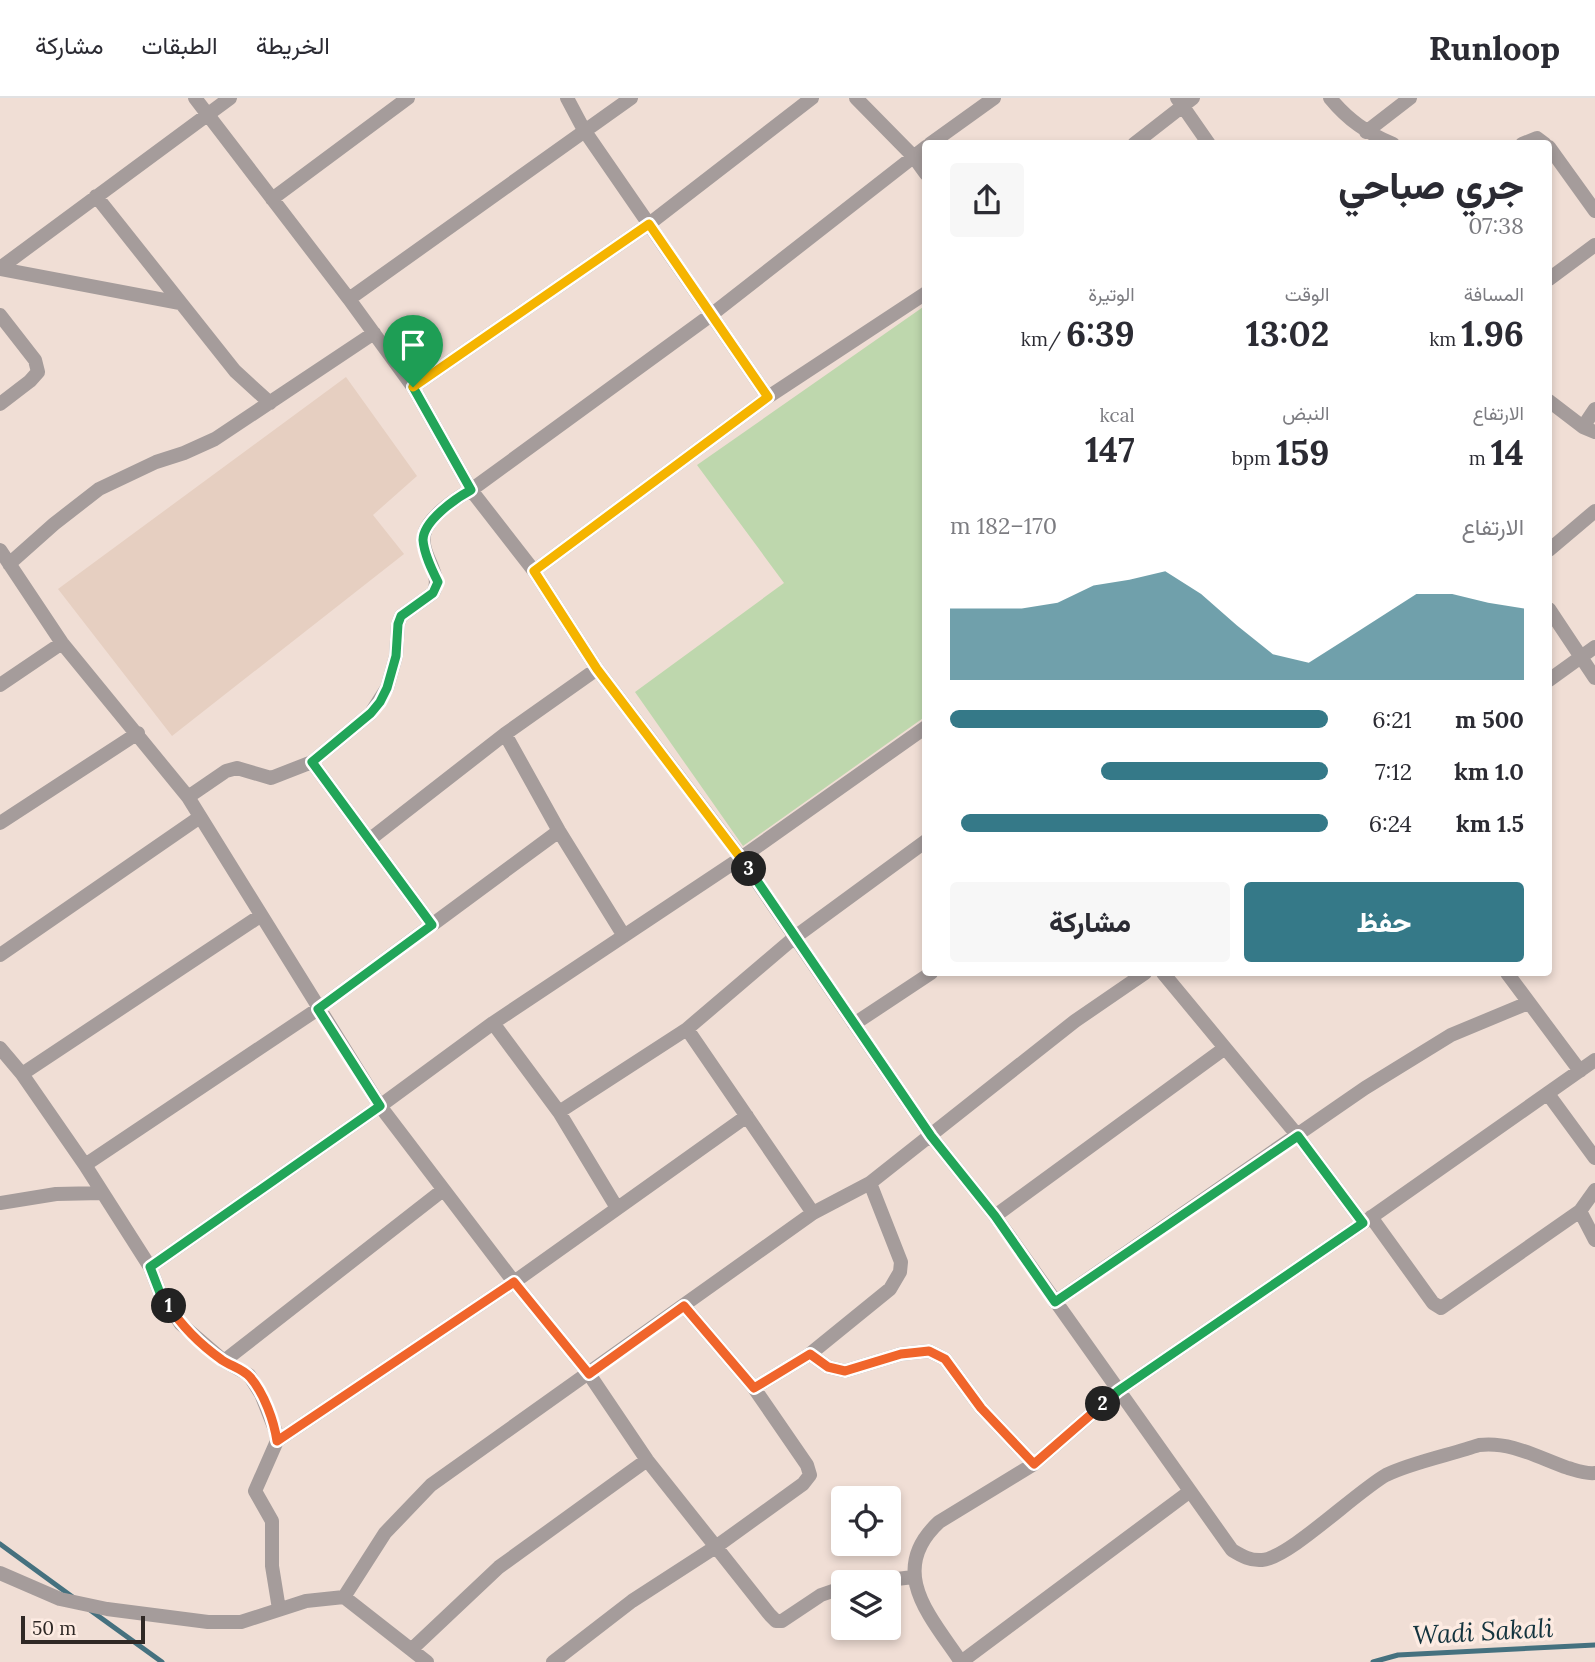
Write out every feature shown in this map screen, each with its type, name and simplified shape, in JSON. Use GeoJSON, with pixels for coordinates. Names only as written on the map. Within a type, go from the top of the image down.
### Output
{"type":"FeatureCollection","features":[{"type":"Feature","properties":{"kind":"street"},"geometry":{"type":"LineString","coordinates":[[195,98],[413,387],[471,490],[534,571],[597,669],[741,858],[931,1136],[995,1216],[1232,1550],[1248,1559],[1265,1560],[1288,1549],[1368,1486],[1390,1473],[1479,1445],[1507,1445],[1567,1468],[1587,1474],[1595,1473]]}},
{"type":"Feature","properties":{"kind":"street"},"geometry":{"type":"LineString","coordinates":[[0,268],[230,98]]}},
{"type":"Feature","properties":{"kind":"street"},"geometry":{"type":"LineString","coordinates":[[272,199],[408,98]]}},
{"type":"Feature","properties":{"kind":"street"},"geometry":{"type":"LineString","coordinates":[[567,98],[584,130],[768,397]]}},
{"type":"Feature","properties":{"kind":"street"},"geometry":{"type":"LineString","coordinates":[[349,299],[632,98]]}},
{"type":"Feature","properties":{"kind":"street"},"geometry":{"type":"LineString","coordinates":[[413,387],[649,224],[812,98]]}},
{"type":"Feature","properties":{"kind":"street"},"geometry":{"type":"LineString","coordinates":[[856,98],[922,168]]}},
{"type":"Feature","properties":{"kind":"street"},"geometry":{"type":"LineString","coordinates":[[936,140],[994,98]]}},
{"type":"Feature","properties":{"kind":"street"},"geometry":{"type":"LineString","coordinates":[[1330,98],[1341,112],[1366,132],[1384,140]]}},
{"type":"Feature","properties":{"kind":"street"},"geometry":{"type":"LineString","coordinates":[[1366,132],[1410,98]]}},
{"type":"Feature","properties":{"kind":"street"},"geometry":{"type":"LineString","coordinates":[[1139,140],[1184,101],[1207,140]]}},
{"type":"Feature","properties":{"kind":"street"},"geometry":{"type":"LineString","coordinates":[[188,797],[226,771],[237,768],[271,778],[312,762],[371,713],[387,688],[396,656],[401,616],[436,588],[438,582],[423,538],[426,529],[452,500],[471,490],[710,315],[922,150]]}},
{"type":"Feature","properties":{"kind":"street"},"geometry":{"type":"LineString","coordinates":[[1552,151],[1595,211]]}},
{"type":"Feature","properties":{"kind":"street"},"geometry":{"type":"LineString","coordinates":[[96,196],[235,371],[270,403]]}},
{"type":"Feature","properties":{"kind":"street"},"geometry":{"type":"LineString","coordinates":[[1552,277],[1595,246]]}},
{"type":"Feature","properties":{"kind":"street"},"geometry":{"type":"LineString","coordinates":[[0,268],[180,303]]}},
{"type":"Feature","properties":{"kind":"street"},"geometry":{"type":"LineString","coordinates":[[534,571],[768,397],[922,296]]}},
{"type":"Feature","properties":{"kind":"street"},"geometry":{"type":"LineString","coordinates":[[0,315],[35,360],[38,372],[0,404]]}},
{"type":"Feature","properties":{"kind":"street"},"geometry":{"type":"LineString","coordinates":[[9,564],[99,489],[156,462],[215,439],[374,334]]}},
{"type":"Feature","properties":{"kind":"street"},"geometry":{"type":"LineString","coordinates":[[1552,403],[1589,430],[1595,409]]}},
{"type":"Feature","properties":{"kind":"street"},"geometry":{"type":"LineString","coordinates":[[1552,547],[1595,510]]}},
{"type":"Feature","properties":{"kind":"street"},"geometry":{"type":"LineString","coordinates":[[0,550],[62,643],[188,797],[380,1106],[514,1282],[589,1374],[648,1460],[776,1621],[782,1621],[821,1595],[831,1592]]}},
{"type":"Feature","properties":{"kind":"street"},"geometry":{"type":"LineString","coordinates":[[1552,614],[1595,678]]}},
{"type":"Feature","properties":{"kind":"street"},"geometry":{"type":"LineString","coordinates":[[0,685],[62,643]]}},
{"type":"Feature","properties":{"kind":"street"},"geometry":{"type":"LineString","coordinates":[[1552,678],[1595,647]]}},
{"type":"Feature","properties":{"kind":"street"},"geometry":{"type":"LineString","coordinates":[[369,840],[505,734],[597,669]]}},
{"type":"Feature","properties":{"kind":"street"},"geometry":{"type":"LineString","coordinates":[[150,1267],[380,1106],[493,1023],[741,858],[922,730]]}},
{"type":"Feature","properties":{"kind":"street"},"geometry":{"type":"LineString","coordinates":[[0,822],[138,733]]}},
{"type":"Feature","properties":{"kind":"street"},"geometry":{"type":"LineString","coordinates":[[505,734],[559,831],[624,936]]}},
{"type":"Feature","properties":{"kind":"street"},"geometry":{"type":"LineString","coordinates":[[312,762],[432,925]]}},
{"type":"Feature","properties":{"kind":"street"},"geometry":{"type":"LineString","coordinates":[[0,955],[200,817]]}},
{"type":"Feature","properties":{"kind":"street"},"geometry":{"type":"LineString","coordinates":[[85,1165],[318,1009],[559,831]]}},
{"type":"Feature","properties":{"kind":"street"},"geometry":{"type":"LineString","coordinates":[[559,1112],[687,1029],[795,937],[922,844]]}},
{"type":"Feature","properties":{"kind":"street"},"geometry":{"type":"LineString","coordinates":[[22,1074],[260,916]]}},
{"type":"Feature","properties":{"kind":"street"},"geometry":{"type":"LineString","coordinates":[[854,1024],[926,976]]}},
{"type":"Feature","properties":{"kind":"street"},"geometry":{"type":"LineString","coordinates":[[344,1597],[385,1533],[431,1485],[813,1213],[870,1183],[1075,1021],[1141,976]]}},
{"type":"Feature","properties":{"kind":"street"},"geometry":{"type":"LineString","coordinates":[[1165,976],[1433,1303],[1441,1308],[1580,1211],[1595,1190]]}},
{"type":"Feature","properties":{"kind":"street"},"geometry":{"type":"LineString","coordinates":[[1509,976],[1580,1071]]}},
{"type":"Feature","properties":{"kind":"street"},"geometry":{"type":"LineString","coordinates":[[1055,1302],[1365,1088],[1451,1035],[1528,1003]]}},
{"type":"Feature","properties":{"kind":"street"},"geometry":{"type":"LineString","coordinates":[[493,1023],[559,1112],[617,1209]]}},
{"type":"Feature","properties":{"kind":"street"},"geometry":{"type":"LineString","coordinates":[[687,1029],[813,1213]]}},
{"type":"Feature","properties":{"kind":"street"},"geometry":{"type":"LineString","coordinates":[[0,1048],[22,1074],[85,1165],[150,1267],[160,1293],[181,1324],[224,1361],[249,1376],[261,1394],[277,1441],[255,1491],[272,1521],[272,1566],[279,1609]]}},
{"type":"Feature","properties":{"kind":"street"},"geometry":{"type":"LineString","coordinates":[[995,1216],[1225,1048]]}},
{"type":"Feature","properties":{"kind":"street"},"geometry":{"type":"LineString","coordinates":[[1189,1492],[961,1662],[917,1595],[914,1577],[916,1558],[924,1540],[939,1522],[1034,1464],[1118,1391],[1595,1059]]}},
{"type":"Feature","properties":{"kind":"street"},"geometry":{"type":"LineString","coordinates":[[1548,1094],[1595,1158]]}},
{"type":"Feature","properties":{"kind":"street"},"geometry":{"type":"LineString","coordinates":[[277,1441],[514,1282],[747,1116]]}},
{"type":"Feature","properties":{"kind":"street"},"geometry":{"type":"LineString","coordinates":[[754,1388],[810,1354],[890,1289],[900,1272],[901,1262],[870,1183]]}},
{"type":"Feature","properties":{"kind":"street"},"geometry":{"type":"LineString","coordinates":[[224,1361],[443,1190]]}},
{"type":"Feature","properties":{"kind":"street"},"geometry":{"type":"LineString","coordinates":[[0,1203],[56,1194],[102,1193]]}},
{"type":"Feature","properties":{"kind":"street"},"geometry":{"type":"LineString","coordinates":[[1580,1211],[1595,1240]]}},
{"type":"Feature","properties":{"kind":"street"},"geometry":{"type":"LineString","coordinates":[[553,1662],[632,1601],[717,1546],[803,1484],[810,1475],[807,1465],[754,1388],[684,1306]]}},
{"type":"Feature","properties":{"kind":"street"},"geometry":{"type":"LineString","coordinates":[[810,1354],[828,1367],[845,1371],[901,1354],[929,1351],[945,1359],[981,1408],[1034,1464]]}},
{"type":"Feature","properties":{"kind":"street"},"geometry":{"type":"LineString","coordinates":[[412,1649],[499,1567],[648,1460]]}},
{"type":"Feature","properties":{"kind":"street"},"geometry":{"type":"LineString","coordinates":[[0,1573],[60,1599],[107,1609],[228,1623],[253,1619],[306,1601],[344,1597],[427,1662]]}},
{"type":"Feature","properties":{"kind":"street"},"geometry":{"type":"LineString","coordinates":[[901,1579],[914,1577]]}},
{"type":"Feature","properties":{"kind":"shaded area"},"geometry":{"type":"Polygon","coordinates":[[[346,377],[417,476],[373,515],[404,554],[172,736],[58,589],[346,377]]]}},
{"type":"Feature","properties":{"kind":"green space"},"geometry":{"type":"Polygon","coordinates":[[[922,308],[922,719],[743,846],[635,692],[784,583],[697,465],[922,308]]]}},
{"type":"Feature","properties":{"kind":"waterway","name":"Wadi Sakali"},"geometry":{"type":"LineString","coordinates":[[0,1544],[74,1598]]}},
{"type":"Feature","properties":{"kind":"waterway","name":"Wadi Sakali"},"geometry":{"type":"LineString","coordinates":[[90,1610],[162,1662]]}},
{"type":"Feature","properties":{"kind":"waterway","name":"Wadi Sakali"},"geometry":{"type":"LineString","coordinates":[[1373,1662],[1398,1655],[1595,1645]]}},
{"type":"Feature","properties":{"kind":"route"},"geometry":{"type":"LineString","coordinates":[[649,224],[768,397],[534,571],[597,669],[741,858],[931,1136],[995,1216],[1055,1302],[1298,1136],[1363,1223],[1118,1391],[1034,1464],[981,1408],[945,1359],[929,1351],[901,1354],[845,1371],[828,1367],[810,1354],[754,1388],[684,1306],[589,1374],[514,1282],[277,1441],[261,1394],[249,1376],[224,1361],[181,1324],[160,1293],[150,1267],[380,1106],[318,1009],[432,925],[312,762],[371,713],[380,702],[396,656],[401,616],[433,593],[438,582],[424,545],[426,529],[452,500],[471,490],[413,387],[649,224]]}}]}
